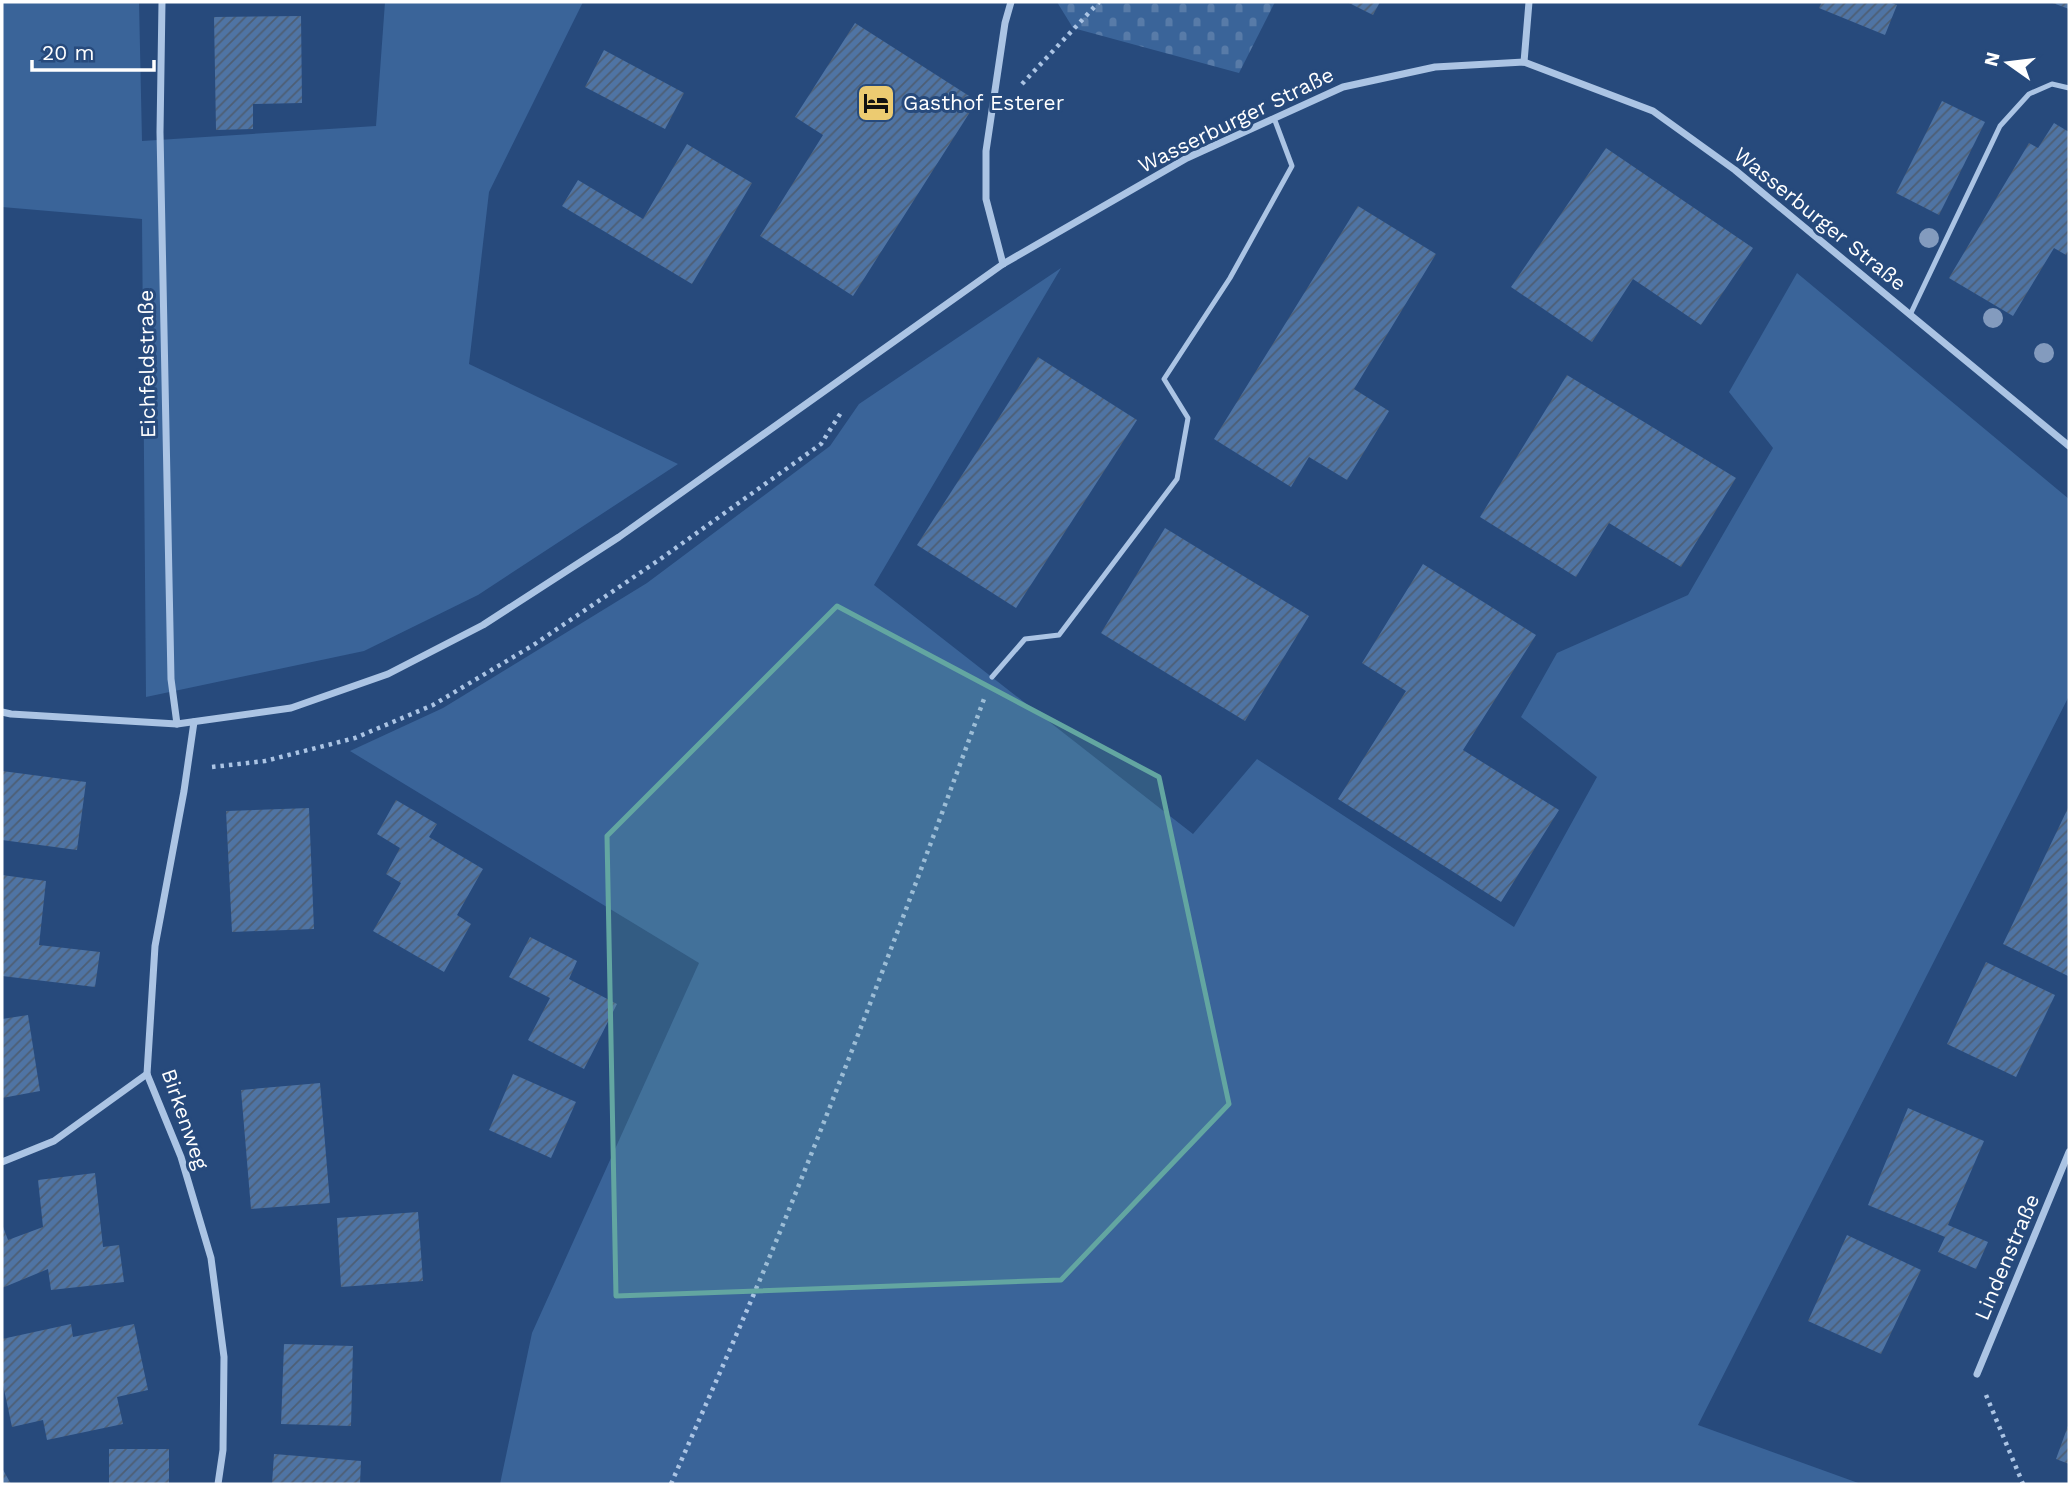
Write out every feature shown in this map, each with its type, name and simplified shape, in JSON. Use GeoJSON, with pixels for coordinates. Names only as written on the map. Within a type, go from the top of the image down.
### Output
{"type":"FeatureCollection","features":[{"type":"Feature","properties":{"kind":"street","name":"Eichfeldstraße"},"geometry":{"type":"LineString","coordinates":[[162,2],[160,132],[170,665],[177,724]]}},
{"type":"Feature","properties":{"kind":"street"},"geometry":{"type":"LineString","coordinates":[[1003,264],[986,199],[986,151],[1011,2]]}},
{"type":"Feature","properties":{"kind":"street"},"geometry":{"type":"LineString","coordinates":[[1524,62],[1530,2]]}},
{"type":"Feature","properties":{"kind":"street","name":"Wasserburger Straße"},"geometry":{"type":"LineString","coordinates":[[2,712],[177,724],[291,708],[388,674],[483,625],[620,537],[1003,264],[1187,158],[1274,118],[1343,87],[1435,68],[1524,62],[1653,111],[1735,170],[2069,446]]}},
{"type":"Feature","properties":{"kind":"street","name":"Birkenweg"},"geometry":{"type":"LineString","coordinates":[[194,722],[155,946],[147,1074],[181,1157],[211,1258],[224,1357],[223,1450],[218,1484]]}},
{"type":"Feature","properties":{"kind":"street"},"geometry":{"type":"LineString","coordinates":[[2,1162],[54,1141],[147,1074]]}},
{"type":"Feature","properties":{"kind":"street","name":"Lindenstraße"},"geometry":{"type":"LineString","coordinates":[[1977,1374],[2069,1152]]}},
{"type":"Feature","properties":{"kind":"lane"},"geometry":{"type":"LineString","coordinates":[[1910,315],[2000,126],[2029,94],[2052,84],[2069,88]]}},
{"type":"Feature","properties":{"kind":"lane"},"geometry":{"type":"LineString","coordinates":[[992,677],[1025,639],[1059,635],[1177,480],[1188,418],[1164,379],[1230,278],[1292,166],[1274,118]]}},
{"type":"Feature","properties":{"kind":"path"},"geometry":{"type":"LineString","coordinates":[[991,118],[1099,2]]}},
{"type":"Feature","properties":{"kind":"path"},"geometry":{"type":"LineString","coordinates":[[671,1484],[783,1225],[845,1070],[992,677]]}},
{"type":"Feature","properties":{"kind":"path"},"geometry":{"type":"LineString","coordinates":[[1977,1374],[2023,1484]]}},
{"type":"Feature","properties":{"kind":"highlighted area"},"geometry":{"type":"Polygon","coordinates":[[[837,606],[1159,777],[1229,1104],[1061,1280],[616,1296],[607,836],[837,606]]]}},
{"type":"Feature","properties":{"kind":"green space"},"geometry":{"type":"Polygon","coordinates":[[[2,2],[139,2],[142,141],[376,126],[385,2],[583,2],[489,192],[469,364],[678,464],[478,595],[364,651],[146,697],[142,219],[2,207],[2,2]]]}},
{"type":"Feature","properties":{"kind":"green space"},"geometry":{"type":"Polygon","coordinates":[[[1057,2],[1275,2],[1239,73],[1073,28],[1057,2]]]}},
{"type":"Feature","properties":{"kind":"green space"},"geometry":{"type":"Polygon","coordinates":[[[1061,268],[874,585],[1193,834],[1257,759],[1514,927],[1597,777],[1521,717],[1557,653],[1688,595],[1773,448],[1729,392],[1797,273],[2069,499],[2069,696],[1698,1425],[1861,1484],[500,1484],[532,1333],[699,963],[350,751],[443,708],[647,583],[830,446],[859,404],[1061,268]]]}},
{"type":"Feature","properties":{"kind":"building"},"geometry":{"type":"Polygon","coordinates":[[[1347,2],[1380,2],[1373,15],[1347,2]]]}},
{"type":"Feature","properties":{"kind":"building"},"geometry":{"type":"Polygon","coordinates":[[[1822,2],[1889,2],[1897,5],[1885,35],[1819,8],[1822,2]]]}},
{"type":"Feature","properties":{"kind":"building"},"geometry":{"type":"Polygon","coordinates":[[[2050,2],[2069,2],[2069,9],[2050,2]]]}},
{"type":"Feature","properties":{"kind":"building"},"geometry":{"type":"Polygon","coordinates":[[[301,16],[302,103],[253,104],[253,129],[216,130],[214,17],[301,16]]]}},
{"type":"Feature","properties":{"kind":"building"},"geometry":{"type":"Polygon","coordinates":[[[855,23],[977,101],[853,296],[760,236],[823,135],[795,117],[855,23]]]}},
{"type":"Feature","properties":{"kind":"building"},"geometry":{"type":"Polygon","coordinates":[[[604,50],[684,93],[665,129],[585,87],[604,50]]]}},
{"type":"Feature","properties":{"kind":"building"},"geometry":{"type":"Polygon","coordinates":[[[1942,101],[1985,122],[1939,215],[1896,193],[1942,101]]]}},
{"type":"Feature","properties":{"kind":"building"},"geometry":{"type":"Polygon","coordinates":[[[2054,123],[2069,132],[2069,250],[2066,255],[2054,248],[2013,316],[1949,278],[2029,143],[2038,148],[2054,123]]]}},
{"type":"Feature","properties":{"kind":"building"},"geometry":{"type":"Polygon","coordinates":[[[687,144],[752,183],[692,284],[562,206],[578,180],[643,219],[687,144]]]}},
{"type":"Feature","properties":{"kind":"building"},"geometry":{"type":"Polygon","coordinates":[[[1606,148],[1753,248],[1701,325],[1633,279],[1592,342],[1511,287],[1606,148]]]}},
{"type":"Feature","properties":{"kind":"building"},"geometry":{"type":"Polygon","coordinates":[[[1358,206],[1436,254],[1354,389],[1389,411],[1347,480],[1309,457],[1291,487],[1214,439],[1358,206]]]}},
{"type":"Feature","properties":{"kind":"building"},"geometry":{"type":"Polygon","coordinates":[[[1038,357],[1137,420],[1016,608],[917,545],[1038,357]]]}},
{"type":"Feature","properties":{"kind":"building"},"geometry":{"type":"Polygon","coordinates":[[[1567,375],[1736,478],[1681,567],[1609,523],[1576,577],[1480,517],[1567,375]]]}},
{"type":"Feature","properties":{"kind":"building"},"geometry":{"type":"Polygon","coordinates":[[[1165,528],[1309,616],[1245,721],[1101,633],[1165,528]]]}},
{"type":"Feature","properties":{"kind":"building"},"geometry":{"type":"Polygon","coordinates":[[[1423,564],[1536,635],[1463,750],[1559,810],[1501,902],[1338,799],[1406,691],[1362,663],[1423,564]]]}},
{"type":"Feature","properties":{"kind":"building"},"geometry":{"type":"Polygon","coordinates":[[[2,771],[86,782],[77,850],[2,840],[2,771]]]}},
{"type":"Feature","properties":{"kind":"building"},"geometry":{"type":"Polygon","coordinates":[[[396,800],[437,824],[429,837],[483,869],[457,915],[471,924],[444,972],[373,931],[401,883],[386,874],[400,848],[377,834],[396,800]]]}},
{"type":"Feature","properties":{"kind":"building"},"geometry":{"type":"Polygon","coordinates":[[[2069,806],[2069,973],[2068,976],[2003,944],[2069,806]]]}},
{"type":"Feature","properties":{"kind":"building"},"geometry":{"type":"Polygon","coordinates":[[[309,808],[314,929],[232,932],[226,811],[309,808]]]}},
{"type":"Feature","properties":{"kind":"building"},"geometry":{"type":"Polygon","coordinates":[[[2,875],[46,881],[39,945],[100,952],[95,987],[2,976],[2,875]]]}},
{"type":"Feature","properties":{"kind":"building"},"geometry":{"type":"Polygon","coordinates":[[[530,937],[577,961],[569,979],[617,1004],[584,1069],[528,1040],[550,998],[509,977],[530,937]]]}},
{"type":"Feature","properties":{"kind":"building"},"geometry":{"type":"Polygon","coordinates":[[[1986,962],[2055,995],[2016,1077],[1947,1044],[1986,962]]]}},
{"type":"Feature","properties":{"kind":"building"},"geometry":{"type":"Polygon","coordinates":[[[28,1015],[40,1091],[2,1098],[2,1019],[28,1015]]]}},
{"type":"Feature","properties":{"kind":"building"},"geometry":{"type":"Polygon","coordinates":[[[513,1074],[576,1102],[551,1158],[489,1130],[513,1074]]]}},
{"type":"Feature","properties":{"kind":"building"},"geometry":{"type":"Polygon","coordinates":[[[320,1083],[330,1203],[251,1209],[241,1090],[320,1083]]]}},
{"type":"Feature","properties":{"kind":"building"},"geometry":{"type":"Polygon","coordinates":[[[1908,1108],[1984,1141],[1948,1225],[1988,1242],[1976,1269],[1938,1252],[1945,1237],[1868,1205],[1908,1108]]]}},
{"type":"Feature","properties":{"kind":"building"},"geometry":{"type":"Polygon","coordinates":[[[95,1173],[103,1247],[119,1245],[124,1282],[51,1290],[48,1269],[2,1288],[2,1224],[8,1240],[43,1227],[38,1180],[95,1173]]]}},
{"type":"Feature","properties":{"kind":"building"},"geometry":{"type":"Polygon","coordinates":[[[418,1212],[423,1281],[341,1287],[337,1218],[418,1212]]]}},
{"type":"Feature","properties":{"kind":"building"},"geometry":{"type":"Polygon","coordinates":[[[1847,1235],[1921,1270],[1881,1354],[1808,1321],[1847,1235]]]}},
{"type":"Feature","properties":{"kind":"building"},"geometry":{"type":"Polygon","coordinates":[[[71,1324],[73,1337],[134,1324],[148,1390],[117,1397],[123,1424],[47,1440],[43,1420],[12,1427],[2,1380],[2,1339],[71,1324]]]}},
{"type":"Feature","properties":{"kind":"building"},"geometry":{"type":"Polygon","coordinates":[[[284,1344],[353,1346],[351,1426],[281,1424],[284,1344]]]}},
{"type":"Feature","properties":{"kind":"building"},"geometry":{"type":"Polygon","coordinates":[[[2069,1423],[2069,1464],[2056,1459],[2069,1423]]]}},
{"type":"Feature","properties":{"kind":"building"},"geometry":{"type":"Polygon","coordinates":[[[109,1449],[169,1449],[169,1484],[109,1484],[109,1449]]]}},
{"type":"Feature","properties":{"kind":"building"},"geometry":{"type":"Polygon","coordinates":[[[274,1454],[361,1461],[360,1484],[272,1484],[274,1454]]]}},
{"type":"Feature","properties":{"kind":"building"},"geometry":{"type":"Polygon","coordinates":[[[2,1468],[11,1484],[2,1484],[2,1468]]]}},
{"type":"Feature","properties":{"kind":"place","name":"Gasthof Esterer"},"geometry":{"type":"Point","coordinates":[876,103]}}]}
